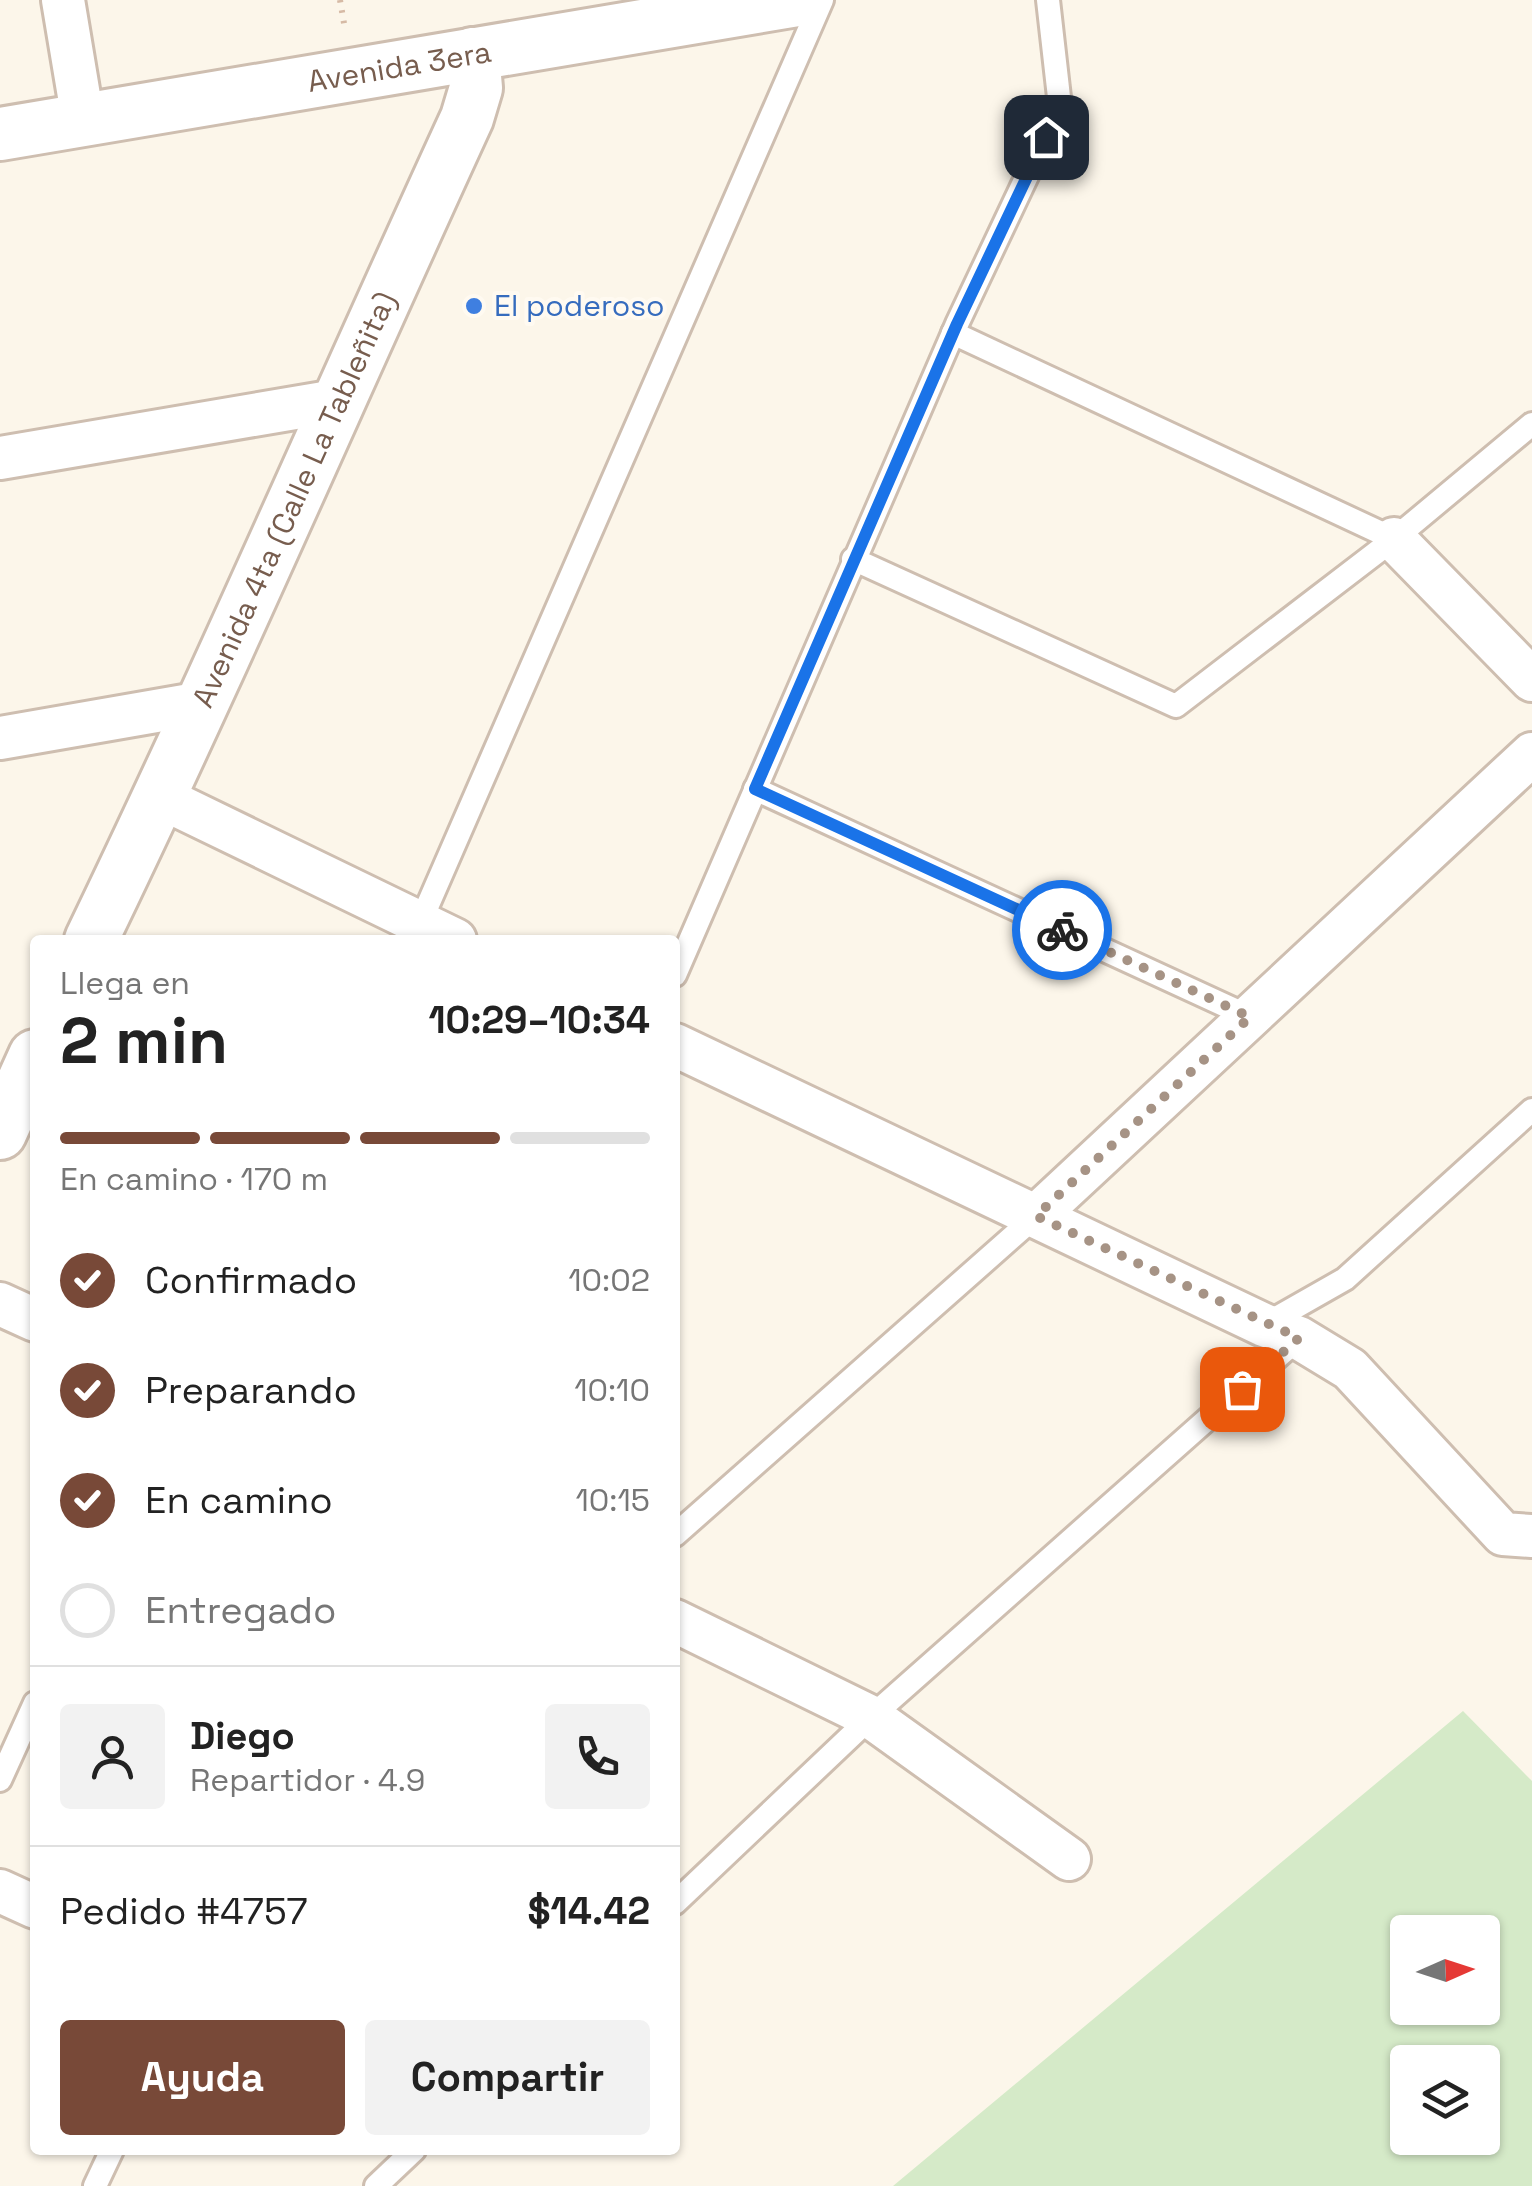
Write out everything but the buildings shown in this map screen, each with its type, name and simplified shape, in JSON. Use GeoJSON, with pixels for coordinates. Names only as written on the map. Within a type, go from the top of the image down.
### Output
{"type":"FeatureCollection","features":[{"type":"Feature","properties":{"kind":"street"},"geometry":{"type":"LineString","coordinates":[[64,0],[83,120]]}},
{"type":"Feature","properties":{"kind":"street","name":"Avenida 3era"},"geometry":{"type":"LineString","coordinates":[[0,134],[796,0]]}},
{"type":"Feature","properties":{"kind":"street","name":"Avenida 4ta (Calle La Tableñita)"},"geometry":{"type":"LineString","coordinates":[[93,935],[160,797],[467,118],[476,88],[473,54]]}},
{"type":"Feature","properties":{"kind":"street"},"geometry":{"type":"LineString","coordinates":[[0,458],[336,401]]}},
{"type":"Feature","properties":{"kind":"street"},"geometry":{"type":"LineString","coordinates":[[1394,539],[1532,680]]}},
{"type":"Feature","properties":{"kind":"street"},"geometry":{"type":"LineString","coordinates":[[0,738],[202,703]]}},
{"type":"Feature","properties":{"kind":"street"},"geometry":{"type":"LineString","coordinates":[[1036,1216],[1532,754]]}},
{"type":"Feature","properties":{"kind":"street"},"geometry":{"type":"LineString","coordinates":[[160,797],[438,932]]}},
{"type":"Feature","properties":{"kind":"street"},"geometry":{"type":"LineString","coordinates":[[680,1047],[1282,1331],[1350,1370],[1503,1534],[1532,1536]]}},
{"type":"Feature","properties":{"kind":"street"},"geometry":{"type":"LineString","coordinates":[[0,1133],[30,1069]]}},
{"type":"Feature","properties":{"kind":"street"},"geometry":{"type":"LineString","coordinates":[[0,1304],[30,1318]]}},
{"type":"Feature","properties":{"kind":"street"},"geometry":{"type":"LineString","coordinates":[[680,1623],[871,1717],[1070,1859]]}},
{"type":"Feature","properties":{"kind":"street"},"geometry":{"type":"LineString","coordinates":[[0,1891],[30,1905]]}},
{"type":"Feature","properties":{"kind":"lane"},"geometry":{"type":"LineString","coordinates":[[438,932],[822,0]]}},
{"type":"Feature","properties":{"kind":"lane"},"geometry":{"type":"LineString","coordinates":[[680,963],[953,333],[1060,106],[1048,0]]}},
{"type":"Feature","properties":{"kind":"lane"},"geometry":{"type":"LineString","coordinates":[[953,333],[1394,539]]}},
{"type":"Feature","properties":{"kind":"lane"},"geometry":{"type":"LineString","coordinates":[[854,559],[1176,706],[1394,539],[1532,424]]}},
{"type":"Feature","properties":{"kind":"lane"},"geometry":{"type":"LineString","coordinates":[[755,789],[1250,1017]]}},
{"type":"Feature","properties":{"kind":"lane"},"geometry":{"type":"LineString","coordinates":[[680,1895],[1282,1331],[1532,1110]]}},
{"type":"Feature","properties":{"kind":"lane"},"geometry":{"type":"LineString","coordinates":[[680,1531],[1036,1216]]}},
{"type":"Feature","properties":{"kind":"lane"},"geometry":{"type":"LineString","coordinates":[[0,1780],[30,1714]]}},
{"type":"Feature","properties":{"kind":"lane"},"geometry":{"type":"LineString","coordinates":[[95,2186],[110,2155]]}},
{"type":"Feature","properties":{"kind":"lane"},"geometry":{"type":"LineString","coordinates":[[376,2186],[409,2155]]}},
{"type":"Feature","properties":{"kind":"green space"},"geometry":{"type":"Polygon","coordinates":[[[1463,1711],[1532,1781],[1532,2186],[893,2186],[1463,1711]]]}},
{"type":"Feature","properties":{"kind":"way so far"},"geometry":{"type":"LineString","coordinates":[[1062,930],[1250,1017],[1036,1216],[1299,1338],[1242,1389]]}},
{"type":"Feature","properties":{"kind":"place","name":"El poderoso"},"geometry":{"type":"Point","coordinates":[474,306]}},
{"type":"Feature","properties":{"kind":"route"},"geometry":{"type":"LineString","coordinates":[[1046,137],[957,324],[755,789],[1062,930]]}}]}
